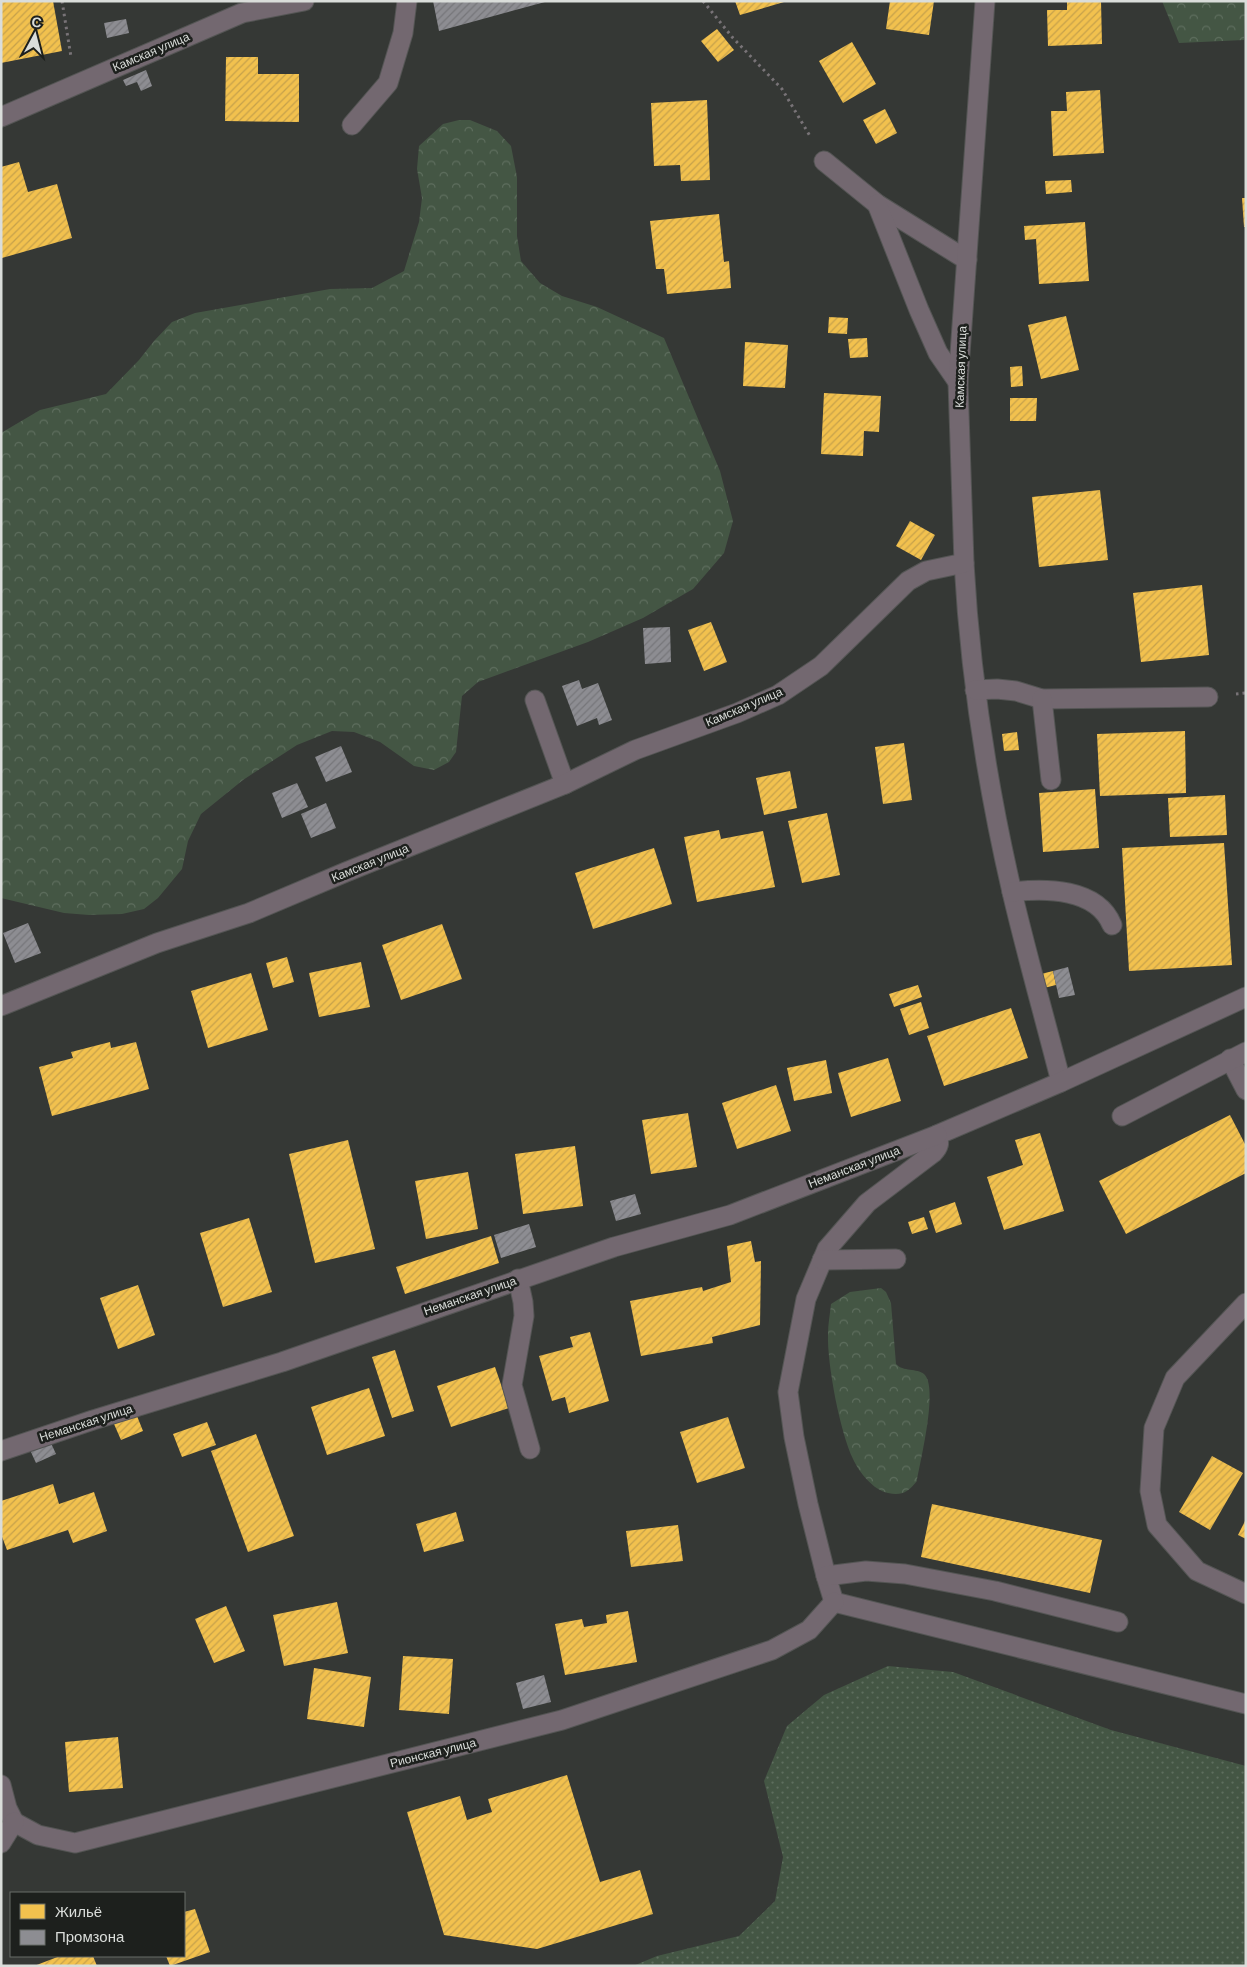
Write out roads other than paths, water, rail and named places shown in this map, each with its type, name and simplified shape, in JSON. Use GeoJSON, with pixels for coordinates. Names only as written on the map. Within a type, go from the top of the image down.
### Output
{"type":"FeatureCollection","features":[{"type":"Feature","properties":{"kind":"lane","name":"Камская улица"},"geometry":{"type":"LineString","coordinates":[[1,116],[242,13],[304,1]]}},
{"type":"Feature","properties":{"kind":"lane"},"geometry":{"type":"LineString","coordinates":[[352,125],[388,83],[403,33],[407,1]]}},
{"type":"Feature","properties":{"kind":"lane","name":"Камская улица"},"geometry":{"type":"LineString","coordinates":[[1,1006],[157,943],[249,914],[346,872],[565,784],[635,750],[737,713],[778,695],[821,666],[908,581],[926,571],[964,563],[958,382],[985,1]]}},
{"type":"Feature","properties":{"kind":"lane"},"geometry":{"type":"LineString","coordinates":[[824,160],[877,204],[967,260]]}},
{"type":"Feature","properties":{"kind":"lane"},"geometry":{"type":"LineString","coordinates":[[877,204],[911,292],[938,353],[958,382]]}},
{"type":"Feature","properties":{"kind":"lane"},"geometry":{"type":"LineString","coordinates":[[964,563],[967,620],[975,690],[998,824],[1012,892],[1061,1082]]}},
{"type":"Feature","properties":{"kind":"lane"},"geometry":{"type":"LineString","coordinates":[[975,690],[997,689],[1016,691],[1042,699],[1208,697]]}},
{"type":"Feature","properties":{"kind":"lane"},"geometry":{"type":"LineString","coordinates":[[1042,699],[1051,780]]}},
{"type":"Feature","properties":{"kind":"lane"},"geometry":{"type":"LineString","coordinates":[[535,700],[565,784]]}},
{"type":"Feature","properties":{"kind":"lane"},"geometry":{"type":"LineString","coordinates":[[1012,892],[1027,890],[1062,892],[1080,897],[1098,906],[1108,917],[1112,925]]}},
{"type":"Feature","properties":{"kind":"lane","name":"Неманская улица"},"geometry":{"type":"LineString","coordinates":[[1,1451],[92,1420],[282,1362],[614,1247],[730,1215],[937,1135],[1061,1082],[1246,998]]}},
{"type":"Feature","properties":{"kind":"lane"},"geometry":{"type":"LineString","coordinates":[[1122,1116],[1238,1055],[1246,1090]]}},
{"type":"Feature","properties":{"kind":"lane"},"geometry":{"type":"LineString","coordinates":[[937,1135],[940,1142],[933,1153],[867,1203],[827,1249],[806,1299],[788,1392],[794,1436],[826,1576],[834,1602],[1246,1704]]}},
{"type":"Feature","properties":{"kind":"lane"},"geometry":{"type":"LineString","coordinates":[[822,1260],[896,1259]]}},
{"type":"Feature","properties":{"kind":"lane"},"geometry":{"type":"LineString","coordinates":[[518,1279],[524,1302],[524,1316],[512,1385],[530,1449]]}},
{"type":"Feature","properties":{"kind":"lane"},"geometry":{"type":"LineString","coordinates":[[1246,1303],[1175,1378],[1154,1428],[1150,1491],[1157,1525],[1197,1571],[1246,1594]]}},
{"type":"Feature","properties":{"kind":"lane"},"geometry":{"type":"LineString","coordinates":[[826,1576],[866,1571],[905,1574],[995,1591],[1118,1622]]}},
{"type":"Feature","properties":{"kind":"lane","name":"Рионская улица"},"geometry":{"type":"LineString","coordinates":[[14,1822],[38,1834],[75,1843],[562,1720],[772,1650],[809,1630],[834,1602]]}},
{"type":"Feature","properties":{"kind":"lane"},"geometry":{"type":"LineString","coordinates":[[1,1785],[7,1808],[14,1822],[1,1843]]}}]}
